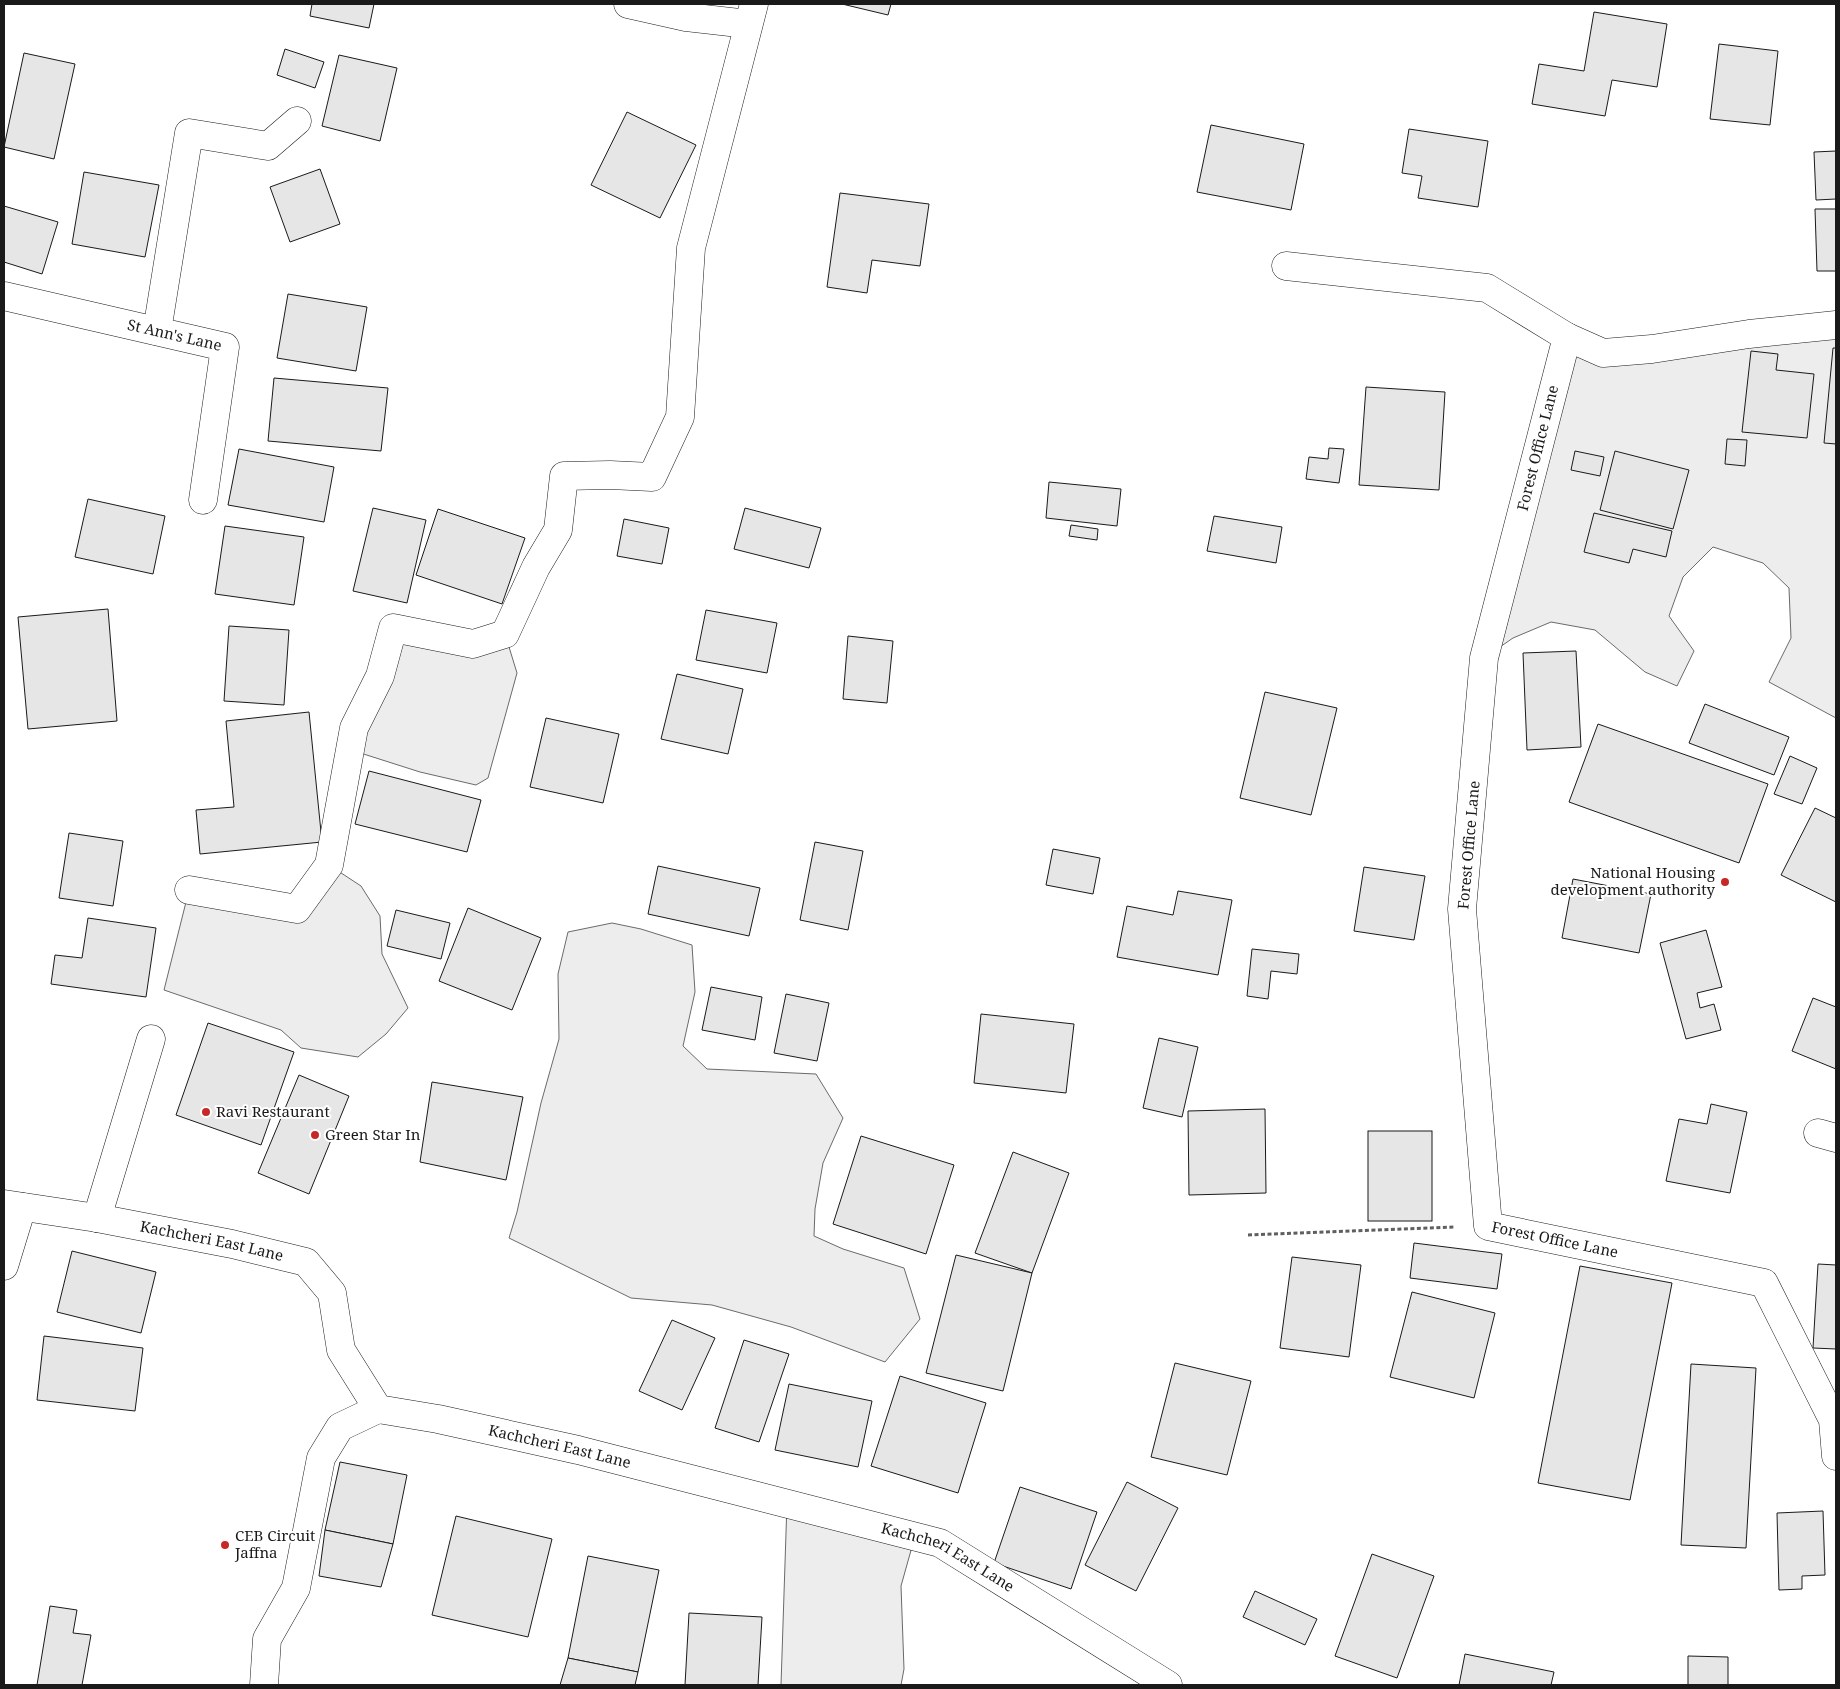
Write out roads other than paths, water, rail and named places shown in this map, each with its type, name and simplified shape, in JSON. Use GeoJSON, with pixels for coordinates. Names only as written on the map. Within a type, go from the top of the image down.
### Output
{"type":"FeatureCollection","features":[{"type":"Feature","properties":{"kind":"street"},"geometry":{"type":"LineString","coordinates":[[189,890],[297,909],[329,866],[354,728],[380,676],[393,628],[473,644],[505,634],[536,567],[558,530],[564,476],[610,475],[652,477],[680,418],[691,248],[751,14],[686,17],[628,4]]}},
{"type":"Feature","properties":{"kind":"street"},"geometry":{"type":"LineString","coordinates":[[157,332],[190,133],[268,146],[297,121]]}},
{"type":"Feature","properties":{"kind":"street"},"geometry":{"type":"LineString","coordinates":[[1286,266],[1487,288],[1567,337],[1603,353],[1652,349],[1749,334],[1836,325]]}},
{"type":"Feature","properties":{"kind":"street","name":"St Ann's Lane"},"geometry":{"type":"LineString","coordinates":[[4,296],[225,347],[203,500]]}},
{"type":"Feature","properties":{"kind":"street","name":"Forest Office Lane"},"geometry":{"type":"LineString","coordinates":[[1567,337],[1484,658],[1462,908],[1488,1226],[1764,1283],[1833,1420],[1836,1456]]}},
{"type":"Feature","properties":{"kind":"street"},"geometry":{"type":"LineString","coordinates":[[97,1218],[151,1039]]}},
{"type":"Feature","properties":{"kind":"street"},"geometry":{"type":"LineString","coordinates":[[4,1266],[13,1206]]}},
{"type":"Feature","properties":{"kind":"street","name":"Kachcheri East Lane"},"geometry":{"type":"LineString","coordinates":[[13,1206],[97,1218],[232,1244],[306,1262],[332,1293],[341,1350],[378,1409],[438,1419],[578,1450],[940,1543],[1168,1685]]}},
{"type":"Feature","properties":{"kind":"street"},"geometry":{"type":"LineString","coordinates":[[264,1685],[267,1639],[296,1588],[322,1458],[340,1427],[378,1409]]}},
{"type":"Feature","properties":{"kind":"place","name":"National Housing development authority"},"geometry":{"type":"Point","coordinates":[1725,882]}},
{"type":"Feature","properties":{"kind":"place","name":"Ravi Restaurant"},"geometry":{"type":"Point","coordinates":[206,1112]}},
{"type":"Feature","properties":{"kind":"place","name":"Green Star In"},"geometry":{"type":"Point","coordinates":[315,1135]}},
{"type":"Feature","properties":{"kind":"place","name":"CEB Circuit Jaffna"},"geometry":{"type":"Point","coordinates":[225,1545]}}]}
